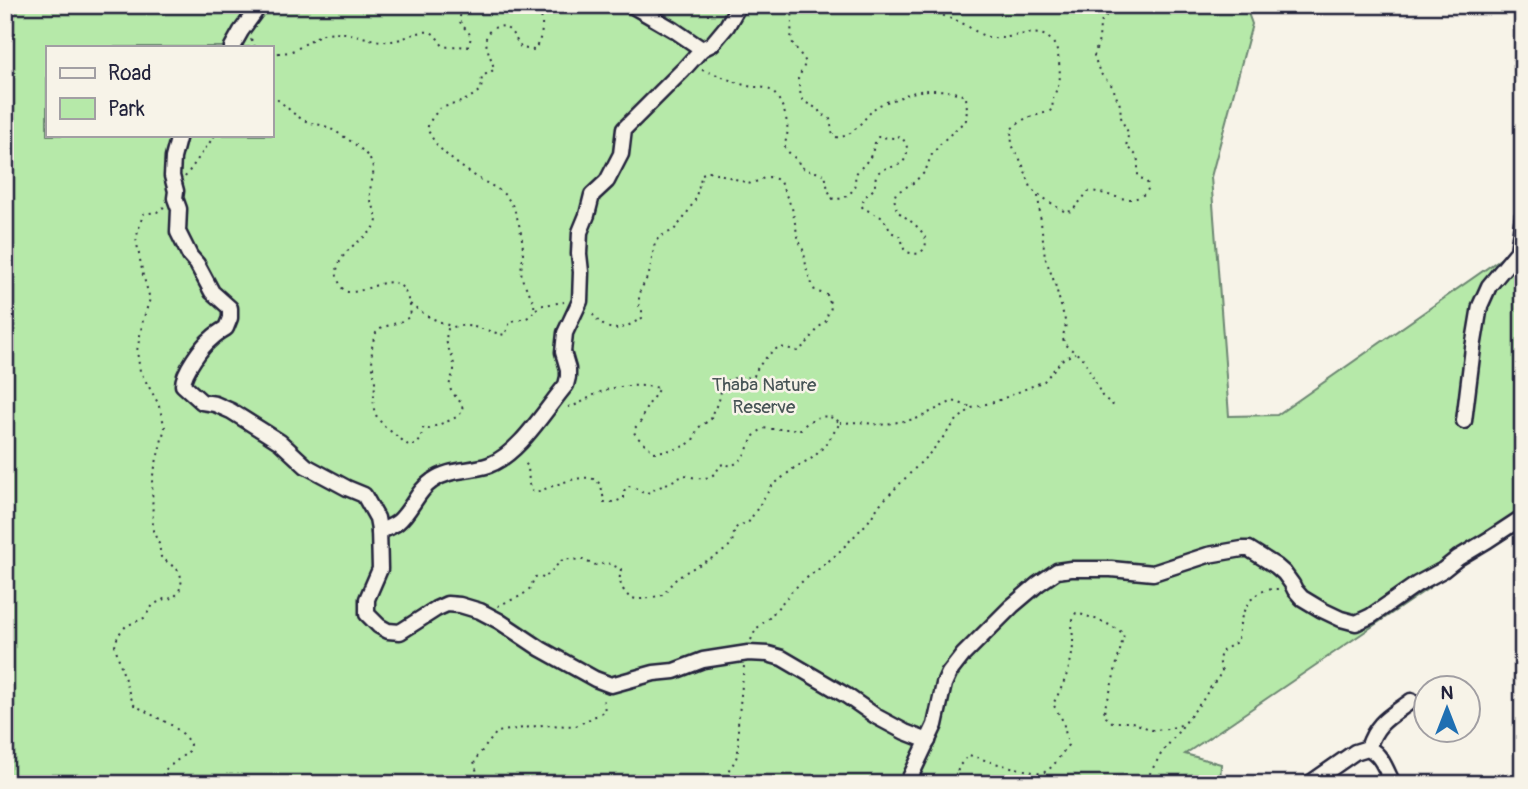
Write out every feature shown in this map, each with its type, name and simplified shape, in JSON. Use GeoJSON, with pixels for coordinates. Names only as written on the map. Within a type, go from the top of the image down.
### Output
{"type":"FeatureCollection","features":[{"type":"Feature","properties":{"kind":"street"},"geometry":{"type":"LineString","coordinates":[[233,46],[260,5]]}},
{"type":"Feature","properties":{"kind":"street"},"geometry":{"type":"LineString","coordinates":[[631,5],[702,49]]}},
{"type":"Feature","properties":{"kind":"street"},"geometry":{"type":"LineString","coordinates":[[379,532],[397,522],[432,480],[445,473],[489,465],[510,453],[566,385],[568,369],[563,352],[565,333],[580,301],[580,232],[592,195],[607,181],[621,155],[624,129],[702,49],[712,44],[739,5]]}},
{"type":"Feature","properties":{"kind":"street"},"geometry":{"type":"LineString","coordinates":[[179,136],[172,176],[178,209],[178,232],[212,292],[230,308],[226,328],[203,346],[183,377],[183,385],[202,402],[231,411],[280,442],[306,466],[363,495],[377,518],[379,532],[380,569],[367,599],[368,614],[379,626],[388,631],[400,632],[447,604],[460,605],[480,611],[510,627],[541,649],[611,685],[654,673],[674,671],[703,660],[748,653],[768,654],[782,658],[877,717],[928,741]]}},
{"type":"Feature","properties":{"kind":"street"},"geometry":{"type":"LineString","coordinates":[[1464,421],[1480,306],[1489,286],[1520,256],[1523,215]]}},
{"type":"Feature","properties":{"kind":"street"},"geometry":{"type":"LineString","coordinates":[[906,784],[935,725],[944,684],[954,667],[1012,606],[1038,583],[1057,571],[1111,569],[1153,573],[1208,555],[1249,549],[1284,573],[1302,598],[1341,619],[1356,623],[1371,616],[1523,517]]}},
{"type":"Feature","properties":{"kind":"street"},"geometry":{"type":"LineString","coordinates":[[1368,748],[1379,724],[1411,701]]}},
{"type":"Feature","properties":{"kind":"street"},"geometry":{"type":"LineString","coordinates":[[1309,784],[1355,752],[1368,748],[1376,752],[1393,784]]}},
{"type":"Feature","properties":{"kind":"path"},"geometry":{"type":"LineString","coordinates":[[273,54],[289,52],[313,38],[330,33],[350,33],[363,38],[395,41],[431,32],[444,47],[465,48],[468,47],[471,37],[470,31],[459,20],[461,13],[468,7],[479,5]]}},
{"type":"Feature","properties":{"kind":"path"},"geometry":{"type":"LineString","coordinates":[[410,304],[429,317],[452,327],[468,327],[505,335],[510,322],[531,316],[534,310],[533,299],[523,281],[523,248],[511,202],[502,192],[438,147],[428,129],[440,108],[456,105],[481,89],[481,79],[494,68],[486,41],[491,30],[505,27],[522,48],[536,48],[543,24],[538,5]]}},
{"type":"Feature","properties":{"kind":"path"},"geometry":{"type":"LineString","coordinates":[[683,71],[696,69],[749,86],[769,89],[783,107],[789,127],[785,148],[806,170],[825,174],[833,199],[849,196],[856,182],[855,175],[869,159],[878,137],[903,138],[908,150],[902,163],[876,176],[875,188],[861,205],[883,218],[891,232],[901,237],[907,252],[917,254],[925,247],[925,237],[918,227],[897,211],[894,198],[896,193],[914,183],[923,174],[931,156],[942,142],[966,120],[966,97],[934,91],[914,92],[880,104],[862,124],[845,136],[833,136],[830,119],[803,101],[801,96],[798,79],[806,62],[793,44],[791,36],[793,5]]}},
{"type":"Feature","properties":{"kind":"path"},"geometry":{"type":"LineString","coordinates":[[934,5],[938,13],[957,20],[975,32],[993,38],[1036,34],[1049,39],[1056,46],[1060,81],[1052,100],[1053,109],[1026,118],[1011,129],[1012,145],[1032,190],[1066,212],[1072,211],[1088,192],[1125,199],[1139,197],[1148,188],[1148,183],[1138,177],[1137,156],[1126,146],[1129,133],[1121,116],[1114,88],[1100,73],[1094,56],[1100,24],[1114,5]]}},
{"type":"Feature","properties":{"kind":"path"},"geometry":{"type":"LineString","coordinates":[[273,97],[305,121],[326,127],[358,147],[373,164],[370,199],[377,220],[368,234],[346,254],[337,269],[337,275],[344,290],[352,293],[381,284],[393,283],[403,287],[412,310],[408,320],[378,330],[372,348],[375,383],[373,401],[376,415],[396,437],[408,445],[419,443],[424,427],[429,429],[436,424],[448,422],[461,413],[462,404],[449,386],[454,366],[446,340],[448,329],[452,327]]}},
{"type":"Feature","properties":{"kind":"path"},"geometry":{"type":"LineString","coordinates":[[173,784],[162,776],[165,770],[189,751],[190,744],[173,726],[134,705],[115,646],[118,635],[126,626],[144,618],[153,605],[179,593],[182,580],[179,571],[161,557],[153,531],[152,478],[165,427],[158,403],[140,371],[137,351],[150,299],[136,239],[144,214],[157,212],[167,206],[214,136]]}},
{"type":"Feature","properties":{"kind":"path"},"geometry":{"type":"LineString","coordinates":[[534,310],[543,305],[580,301],[609,329],[617,330],[642,318],[639,293],[649,274],[655,243],[659,237],[670,234],[680,224],[695,200],[702,174],[710,171],[751,184],[769,177],[780,183],[792,208],[807,272],[816,290],[827,295],[831,307],[826,321],[807,344],[797,351],[779,348],[772,351],[758,366],[754,376],[725,383],[720,389],[711,419],[698,428],[693,440],[681,448],[654,452],[634,432],[659,388],[622,386],[595,394],[578,405],[546,411]]}},
{"type":"Feature","properties":{"kind":"path"},"geometry":{"type":"LineString","coordinates":[[1038,195],[1045,257],[1066,324],[1064,344],[1084,359],[1102,397],[1114,406]]}},
{"type":"Feature","properties":{"kind":"path"},"geometry":{"type":"LineString","coordinates":[[728,784],[727,771],[738,753],[744,666],[750,640],[756,629],[804,580],[829,561],[868,523],[880,504],[932,451],[957,420],[972,408],[997,401],[1044,381],[1063,359],[1075,353]]}},
{"type":"Feature","properties":{"kind":"path"},"geometry":{"type":"LineString","coordinates":[[510,453],[528,466],[529,484],[533,491],[587,477],[594,478],[600,484],[604,502],[615,502],[624,498],[624,491],[628,486],[645,495],[685,475],[694,478],[713,476],[720,465],[732,466],[742,458],[754,436],[763,428],[801,429],[816,418],[824,416],[840,423],[880,425],[916,419],[953,401],[972,408]]}},
{"type":"Feature","properties":{"kind":"path"},"geometry":{"type":"LineString","coordinates":[[480,611],[512,600],[530,588],[535,577],[544,579],[565,559],[583,560],[594,565],[608,563],[621,569],[619,581],[626,596],[639,599],[663,595],[683,574],[725,550],[732,543],[734,530],[737,526],[748,523],[771,487],[794,468],[814,457],[840,423]]}},
{"type":"Feature","properties":{"kind":"path"},"geometry":{"type":"LineString","coordinates":[[1140,784],[1205,697],[1209,687],[1218,680],[1222,671],[1219,660],[1221,652],[1238,641],[1244,608],[1258,593],[1273,589],[1294,590]]}},
{"type":"Feature","properties":{"kind":"path"},"geometry":{"type":"LineString","coordinates":[[952,784],[960,765],[970,755],[1042,774],[1053,766],[1068,746],[1063,721],[1053,704],[1067,676],[1073,644],[1071,621],[1076,613],[1098,619],[1124,634],[1104,709],[1106,717],[1112,722],[1132,722],[1152,730],[1184,724]]}},
{"type":"Feature","properties":{"kind":"path"},"geometry":{"type":"LineString","coordinates":[[480,784],[474,761],[496,732],[543,725],[576,726],[605,711],[603,696],[595,679]]}},
{"type":"Feature","properties":{"kind":"green space","name":"Thaba Nature Reserve"},"geometry":{"type":"Polygon","coordinates":[[[5,5],[1245,5],[1252,24],[1211,177],[1229,416],[1277,415],[1523,243],[1523,528],[1473,558],[1185,754],[1221,764],[1220,784],[5,784],[5,5]]]}}]}
